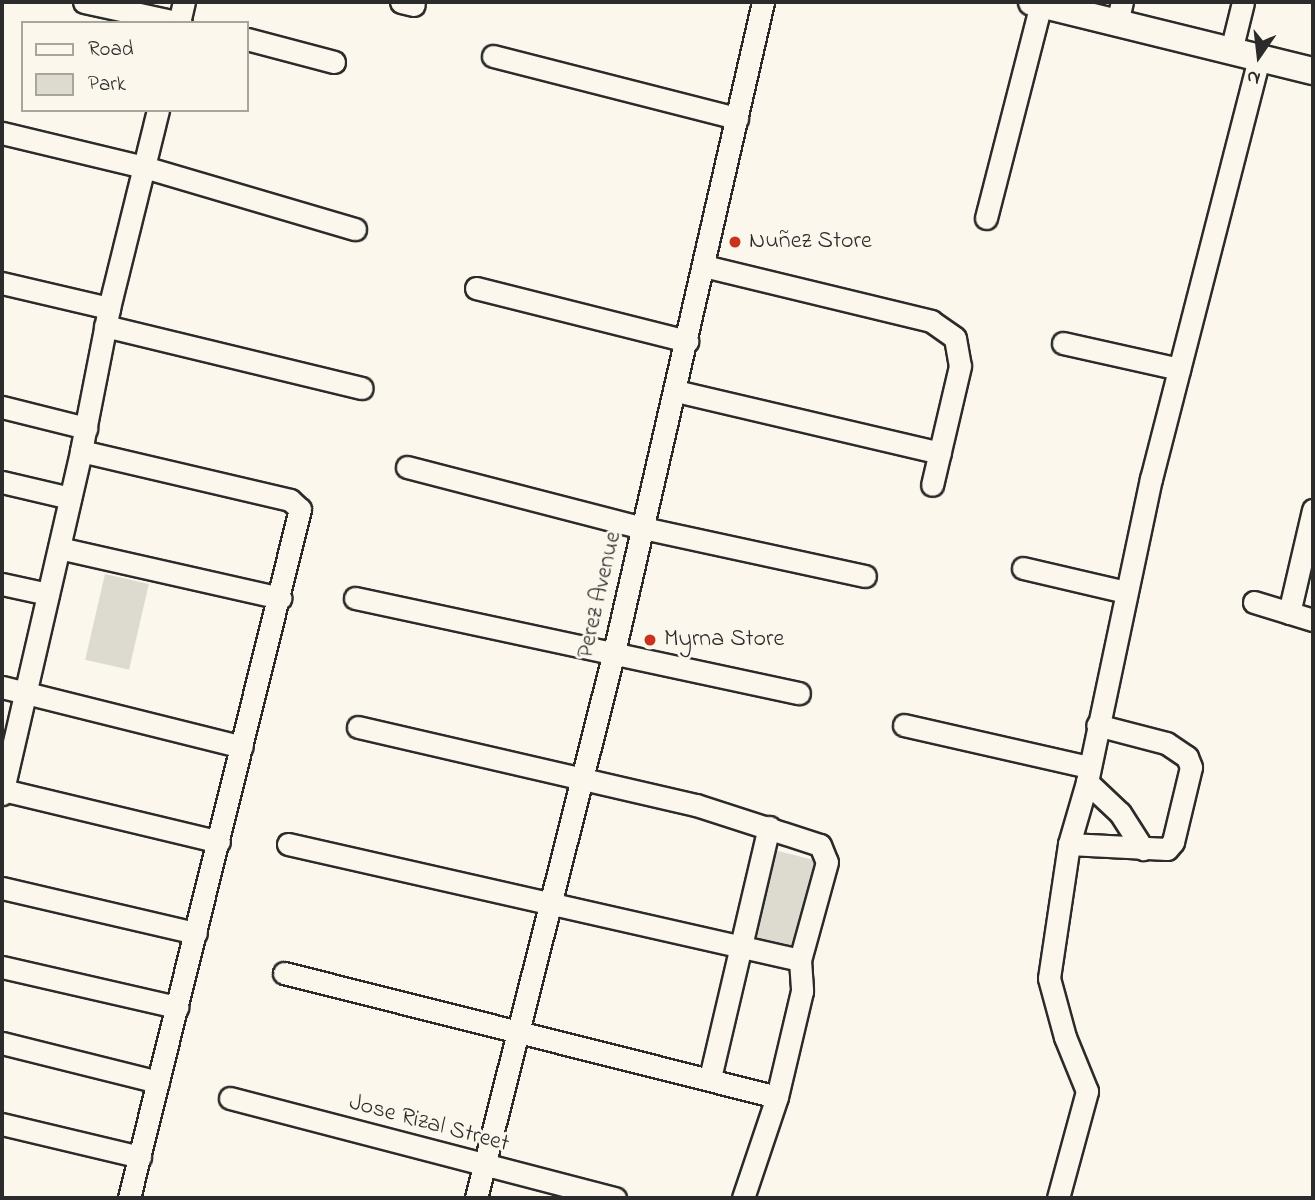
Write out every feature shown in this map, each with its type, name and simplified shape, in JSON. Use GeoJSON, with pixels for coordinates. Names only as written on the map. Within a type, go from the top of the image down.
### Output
{"type":"FeatureCollection","features":[{"type":"Feature","properties":{"kind":"street"},"geometry":{"type":"LineString","coordinates":[[84,2],[171,21]]}},
{"type":"Feature","properties":{"kind":"street"},"geometry":{"type":"LineString","coordinates":[[180,21],[184,2]]}},
{"type":"Feature","properties":{"kind":"street","name":"Perez Avenue"},"geometry":{"type":"LineString","coordinates":[[476,1198],[614,652],[676,391],[763,2]]}},
{"type":"Feature","properties":{"kind":"street"},"geometry":{"type":"LineString","coordinates":[[1231,51],[1243,2]]}},
{"type":"Feature","properties":{"kind":"street"},"geometry":{"type":"LineString","coordinates":[[986,218],[1036,3],[1120,12],[1231,51],[1313,71]]}},
{"type":"Feature","properties":{"kind":"street"},"geometry":{"type":"LineString","coordinates":[[248,39],[334,62]]}},
{"type":"Feature","properties":{"kind":"street"},"geometry":{"type":"LineString","coordinates":[[493,56],[737,118]]}},
{"type":"Feature","properties":{"kind":"street"},"geometry":{"type":"LineString","coordinates":[[1058,1198],[1087,1091],[1065,1037],[1049,978],[1069,844],[1088,774],[1126,592],[1179,369],[1259,58]]}},
{"type":"Feature","properties":{"kind":"street"},"geometry":{"type":"LineString","coordinates":[[158,112],[107,317],[81,452],[2,792],[219,842]]}},
{"type":"Feature","properties":{"kind":"street"},"geometry":{"type":"LineString","coordinates":[[2,133],[144,167],[355,229]]}},
{"type":"Feature","properties":{"kind":"street"},"geometry":{"type":"LineString","coordinates":[[704,266],[944,328],[960,349],[960,366],[932,485]]}},
{"type":"Feature","properties":{"kind":"street"},"geometry":{"type":"LineString","coordinates":[[2,283],[107,317],[362,388]]}},
{"type":"Feature","properties":{"kind":"street"},"geometry":{"type":"LineString","coordinates":[[476,288],[687,341]]}},
{"type":"Feature","properties":{"kind":"street"},"geometry":{"type":"LineString","coordinates":[[1063,343],[1179,369]]}},
{"type":"Feature","properties":{"kind":"street"},"geometry":{"type":"LineString","coordinates":[[676,391],[940,453]]}},
{"type":"Feature","properties":{"kind":"street"},"geometry":{"type":"LineString","coordinates":[[2,407],[86,428]]}},
{"type":"Feature","properties":{"kind":"street"},"geometry":{"type":"LineString","coordinates":[[81,452],[296,504],[299,522],[129,1198]]}},
{"type":"Feature","properties":{"kind":"street"},"geometry":{"type":"LineString","coordinates":[[407,467],[643,528],[865,576]]}},
{"type":"Feature","properties":{"kind":"street"},"geometry":{"type":"LineString","coordinates":[[2,482],[70,498]]}},
{"type":"Feature","properties":{"kind":"street"},"geometry":{"type":"LineString","coordinates":[[1289,613],[1313,515]]}},
{"type":"Feature","properties":{"kind":"street"},"geometry":{"type":"LineString","coordinates":[[59,548],[280,598]]}},
{"type":"Feature","properties":{"kind":"street"},"geometry":{"type":"LineString","coordinates":[[1023,568],[1126,592]]}},
{"type":"Feature","properties":{"kind":"street"},"geometry":{"type":"LineString","coordinates":[[2,584],[48,594]]}},
{"type":"Feature","properties":{"kind":"street"},"geometry":{"type":"LineString","coordinates":[[355,598],[799,693]]}},
{"type":"Feature","properties":{"kind":"street"},"geometry":{"type":"LineString","coordinates":[[1254,602],[1313,620]]}},
{"type":"Feature","properties":{"kind":"street"},"geometry":{"type":"LineString","coordinates":[[2,687],[242,747]]}},
{"type":"Feature","properties":{"kind":"street"},"geometry":{"type":"LineString","coordinates":[[904,726],[1088,774],[1121,813],[1143,849]]}},
{"type":"Feature","properties":{"kind":"street"},"geometry":{"type":"LineString","coordinates":[[1069,844],[1161,850],[1173,842],[1191,762],[1166,743],[1097,726]]}},
{"type":"Feature","properties":{"kind":"street"},"geometry":{"type":"LineString","coordinates":[[358,727],[582,779],[815,841],[826,855],[800,960],[802,991],[776,1097],[743,1198]]}},
{"type":"Feature","properties":{"kind":"street"},"geometry":{"type":"LineString","coordinates":[[710,1079],[769,827]]}},
{"type":"Feature","properties":{"kind":"street"},"geometry":{"type":"LineString","coordinates":[[288,844],[800,960]]}},
{"type":"Feature","properties":{"kind":"street"},"geometry":{"type":"LineString","coordinates":[[2,887],[195,933]]}},
{"type":"Feature","properties":{"kind":"street"},"geometry":{"type":"LineString","coordinates":[[2,967],[177,1007]]}},
{"type":"Feature","properties":{"kind":"street"},"geometry":{"type":"LineString","coordinates":[[284,973],[776,1097]]}},
{"type":"Feature","properties":{"kind":"street"},"geometry":{"type":"LineString","coordinates":[[2,1044],[158,1082]]}},
{"type":"Feature","properties":{"kind":"street","name":"Jose Rizal Street"},"geometry":{"type":"LineString","coordinates":[[230,1098],[615,1198]]}},
{"type":"Feature","properties":{"kind":"street"},"geometry":{"type":"LineString","coordinates":[[2,1124],[139,1157]]}},
{"type":"Feature","properties":{"kind":"green space"},"geometry":{"type":"Polygon","coordinates":[[[105,574],[149,584],[129,670],[85,660],[105,574]]]}},
{"type":"Feature","properties":{"kind":"green space"},"geometry":{"type":"Polygon","coordinates":[[[774,850],[818,861],[796,949],[752,938],[774,850]]]}},
{"type":"Feature","properties":{"kind":"place","name":"Nuñez Store"},"geometry":{"type":"Point","coordinates":[735,242]}},
{"type":"Feature","properties":{"kind":"place","name":"Myrna Store"},"geometry":{"type":"Point","coordinates":[650,640]}}]}
